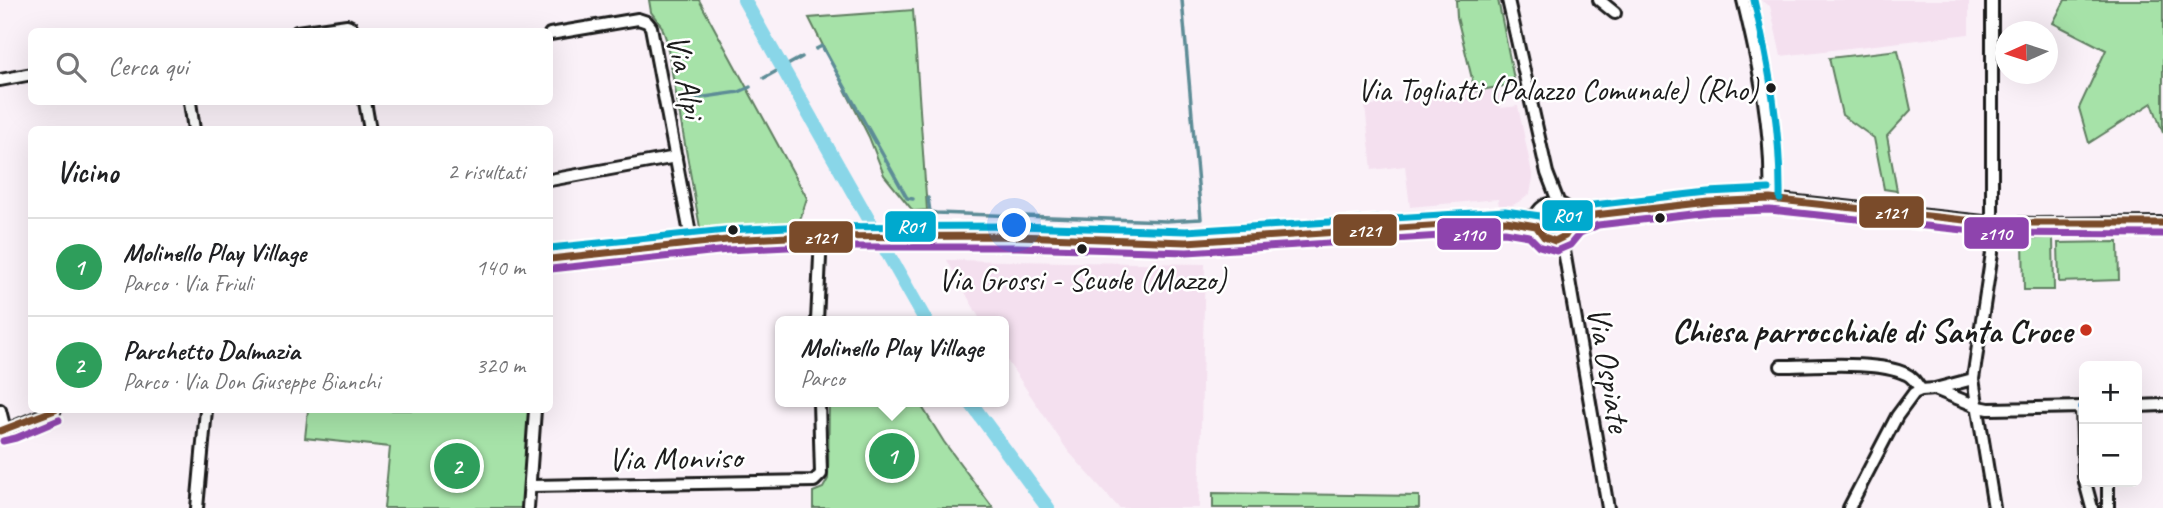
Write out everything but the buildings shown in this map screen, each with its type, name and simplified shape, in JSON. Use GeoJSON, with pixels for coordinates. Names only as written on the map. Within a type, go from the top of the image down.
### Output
{"type":"FeatureCollection","features":[{"type":"Feature","properties":{"kind":"street"},"geometry":{"type":"LineString","coordinates":[[1508,0],[1554,204]]}},
{"type":"Feature","properties":{"kind":"street"},"geometry":{"type":"LineString","coordinates":[[1599,0],[1615,13]]}},
{"type":"Feature","properties":{"kind":"street"},"geometry":{"type":"LineString","coordinates":[[1743,0],[1767,120],[1770,199]]}},
{"type":"Feature","properties":{"kind":"street"},"geometry":{"type":"LineString","coordinates":[[1992,0],[1992,253],[1973,379],[1993,508]]}},
{"type":"Feature","properties":{"kind":"street","name":"Via Alpi"},"geometry":{"type":"LineString","coordinates":[[553,33],[638,19],[647,22],[654,38],[676,157]]}},
{"type":"Feature","properties":{"kind":"street"},"geometry":{"type":"LineString","coordinates":[[319,28],[347,25],[350,28]]}},
{"type":"Feature","properties":{"kind":"street"},"geometry":{"type":"LineString","coordinates":[[0,80],[28,76]]}},
{"type":"Feature","properties":{"kind":"street"},"geometry":{"type":"LineString","coordinates":[[190,105],[193,126]]}},
{"type":"Feature","properties":{"kind":"street"},"geometry":{"type":"LineString","coordinates":[[366,105],[369,126]]}},
{"type":"Feature","properties":{"kind":"street"},"geometry":{"type":"LineString","coordinates":[[553,179],[676,157],[692,244]]}},
{"type":"Feature","properties":{"kind":"street"},"geometry":{"type":"LineString","coordinates":[[1570,212],[1572,225],[1562,239],[1552,241],[1539,234],[1536,221],[1541,208],[1554,204],[1570,212],[1595,215],[1709,202],[1770,199],[1993,223],[2163,223]]}},
{"type":"Feature","properties":{"kind":"street"},"geometry":{"type":"LineString","coordinates":[[1572,225],[1595,215]]}},
{"type":"Feature","properties":{"kind":"street"},"geometry":{"type":"LineString","coordinates":[[553,259],[766,238],[1017,236],[1186,242],[1536,221]]}},
{"type":"Feature","properties":{"kind":"street"},"geometry":{"type":"LineString","coordinates":[[817,316],[821,236]]}},
{"type":"Feature","properties":{"kind":"street","name":"Via Ospiate"},"geometry":{"type":"LineString","coordinates":[[1562,239],[1608,508]]}},
{"type":"Feature","properties":{"kind":"street"},"geometry":{"type":"LineString","coordinates":[[1781,366],[1879,368],[1906,374],[1921,390]]}},
{"type":"Feature","properties":{"kind":"street"},"geometry":{"type":"LineString","coordinates":[[1849,508],[1906,401],[1916,391],[1973,379]]}},
{"type":"Feature","properties":{"kind":"street"},"geometry":{"type":"LineString","coordinates":[[1935,389],[1979,407],[2079,407]]}},
{"type":"Feature","properties":{"kind":"street"},"geometry":{"type":"LineString","coordinates":[[2142,406],[2163,405]]}},
{"type":"Feature","properties":{"kind":"street","name":"Via Monviso"},"geometry":{"type":"LineString","coordinates":[[531,486],[808,481],[819,478],[819,407]]}},
{"type":"Feature","properties":{"kind":"street"},"geometry":{"type":"LineString","coordinates":[[0,410],[2,430],[47,413]]}},
{"type":"Feature","properties":{"kind":"street"},"geometry":{"type":"LineString","coordinates":[[197,508],[206,413]]}},
{"type":"Feature","properties":{"kind":"street"},"geometry":{"type":"LineString","coordinates":[[528,508],[535,413]]}},
{"type":"Feature","properties":{"kind":"street"},"geometry":{"type":"LineString","coordinates":[[2087,487],[2092,508]]}},
{"type":"Feature","properties":{"kind":"street"},"geometry":{"type":"LineString","coordinates":[[2107,487],[2108,508]]}},
{"type":"Feature","properties":{"kind":"shaded area"},"geometry":{"type":"Polygon","coordinates":[[[1760,0],[1969,0],[1969,34],[1781,56],[1770,6],[1760,0]]]}},
{"type":"Feature","properties":{"kind":"shaded area"},"geometry":{"type":"Polygon","coordinates":[[[1498,88],[1501,108],[1518,106],[1533,178],[1530,194],[1522,200],[1511,206],[1499,207],[1498,199],[1410,207],[1405,166],[1372,170],[1365,106],[1498,88]]]}},
{"type":"Feature","properties":{"kind":"shaded area"},"geometry":{"type":"Polygon","coordinates":[[[947,260],[1205,264],[1199,508],[1119,508],[1068,451],[1009,363],[1009,316],[978,316],[947,260]]]}},
{"type":"Feature","properties":{"kind":"green space"},"geometry":{"type":"Polygon","coordinates":[[[649,0],[699,0],[807,198],[798,226],[701,233],[666,39],[662,27],[651,12],[649,0]]]}},
{"type":"Feature","properties":{"kind":"green space"},"geometry":{"type":"Polygon","coordinates":[[[1456,0],[1498,0],[1515,84],[1475,91],[1457,17],[1456,0]]]}},
{"type":"Feature","properties":{"kind":"green space"},"geometry":{"type":"Polygon","coordinates":[[[2065,0],[2163,0],[2163,133],[2152,103],[2089,143],[2079,108],[2106,50],[2054,21],[2065,0]]]}},
{"type":"Feature","properties":{"kind":"green space"},"geometry":{"type":"Polygon","coordinates":[[[913,10],[927,210],[913,211],[884,175],[869,137],[809,18],[913,10]]]}},
{"type":"Feature","properties":{"kind":"green space"},"geometry":{"type":"Polygon","coordinates":[[[1898,50],[1911,110],[1887,136],[1897,191],[1884,189],[1874,138],[1842,115],[1829,58],[1898,50]]]}},
{"type":"Feature","properties":{"kind":"green space"},"geometry":{"type":"Polygon","coordinates":[[[2053,238],[2054,290],[2024,290],[2023,239],[2053,238]]]}},
{"type":"Feature","properties":{"kind":"green space"},"geometry":{"type":"Polygon","coordinates":[[[2118,242],[2119,280],[2059,282],[2058,243],[2118,242]]]}},
{"type":"Feature","properties":{"kind":"green space"},"geometry":{"type":"Polygon","coordinates":[[[829,407],[922,407],[944,442],[993,508],[813,508],[813,492],[823,488],[828,479],[829,407]]]}},
{"type":"Feature","properties":{"kind":"green space"},"geometry":{"type":"Polygon","coordinates":[[[308,413],[529,413],[523,508],[384,508],[390,447],[305,438],[308,413]]]}},
{"type":"Feature","properties":{"kind":"green space"},"geometry":{"type":"Polygon","coordinates":[[[1213,493],[1419,496],[1419,508],[1213,508],[1213,493]]]}},
{"type":"Feature","properties":{"kind":"waterway"},"geometry":{"type":"LineString","coordinates":[[744,0],[923,316]]}},
{"type":"Feature","properties":{"kind":"waterway"},"geometry":{"type":"LineString","coordinates":[[928,198],[930,212],[936,213],[1166,221],[1201,219],[1182,0]]}},
{"type":"Feature","properties":{"kind":"waterway"},"geometry":{"type":"LineString","coordinates":[[816,49],[822,46],[907,198],[913,199]]}},
{"type":"Feature","properties":{"kind":"waterway"},"geometry":{"type":"LineString","coordinates":[[764,78],[802,57]]}},
{"type":"Feature","properties":{"kind":"waterway"},"geometry":{"type":"LineString","coordinates":[[684,100],[739,92],[750,87]]}},
{"type":"Feature","properties":{"kind":"waterway"},"geometry":{"type":"LineString","coordinates":[[974,407],[1048,508]]}},
{"type":"Feature","properties":{"kind":"transit line","name":"R01"},"geometry":{"type":"LineString","coordinates":[[1754,0],[1773,99],[1780,199]]}},
{"type":"Feature","properties":{"kind":"transit line","name":"R01"},"geometry":{"type":"LineString","coordinates":[[553,248],[726,230],[787,227],[1017,226],[1186,231],[1505,211],[1540,216],[1550,229],[1554,230],[1566,216],[1593,205],[1708,192],[1769,189]]}},
{"type":"Feature","properties":{"kind":"transit line","name":"z121"},"geometry":{"type":"LineString","coordinates":[[553,259],[727,240],[788,237],[1017,236],[1186,242],[1506,221],[1536,226],[1544,237],[1555,241],[1565,236],[1572,225],[1595,215],[1709,202],[1770,199],[1993,223],[2163,223]]}},
{"type":"Feature","properties":{"kind":"transit line","name":"z110"},"geometry":{"type":"LineString","coordinates":[[553,269],[728,250],[788,247],[1017,247],[1187,252],[1505,232],[1529,236],[1539,246],[1556,251],[1570,245],[1580,233],[1598,225],[1710,212],[1770,210],[1993,233],[2163,234]]}},
{"type":"Feature","properties":{"kind":"transit line","name":"z121"},"geometry":{"type":"LineString","coordinates":[[0,431],[47,413]]}},
{"type":"Feature","properties":{"kind":"transit line","name":"z110"},"geometry":{"type":"LineString","coordinates":[[3,441],[59,420]]}},
{"type":"Feature","properties":{"kind":"place","name":"Via Togliatti (Palazzo Comunale) (Rho)"},"geometry":{"type":"Point","coordinates":[1771,88]}},
{"type":"Feature","properties":{"kind":"place","name":"Via Grossi - Scuole (Mazzo)"},"geometry":{"type":"Point","coordinates":[1082,249]}},
{"type":"Feature","properties":{"kind":"place","name":"Chiesa parrocchiale di Santa Croce"},"geometry":{"type":"Point","coordinates":[2086,330]}},
{"type":"Feature","properties":{"kind":"place","name":"Molinello Play Village"},"geometry":{"type":"Point","coordinates":[892,456]}},
{"type":"Feature","properties":{"kind":"place","name":"Parchetto Dalmazia"},"geometry":{"type":"Point","coordinates":[457,466]}}]}
